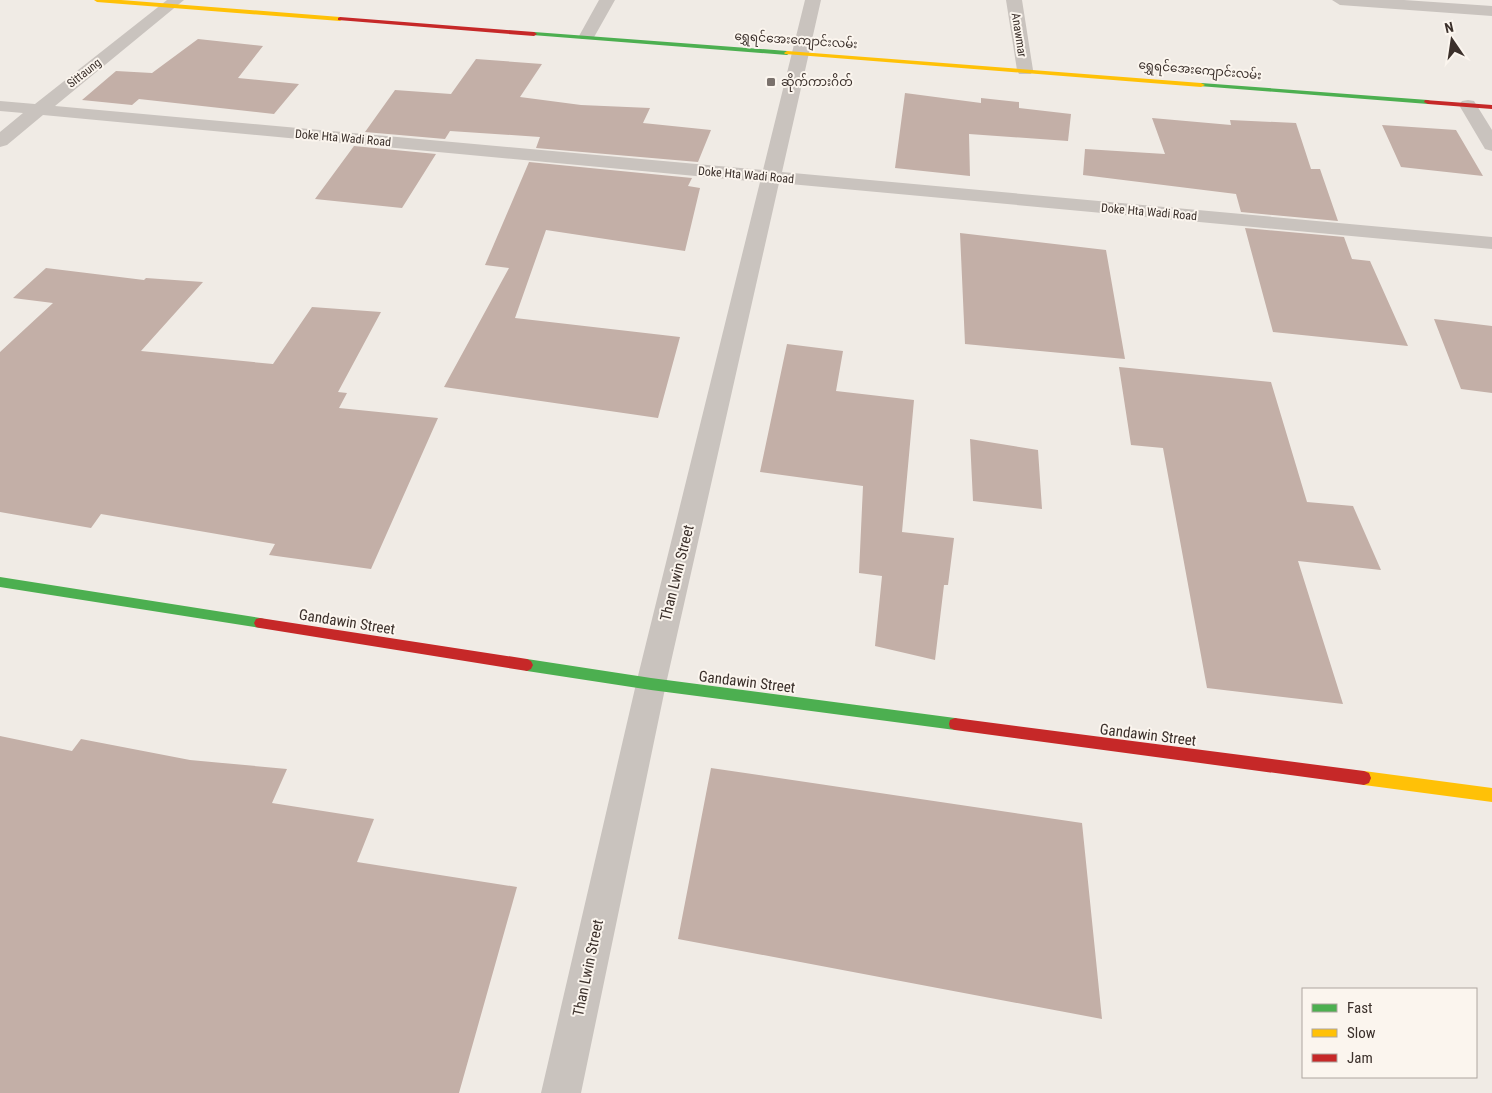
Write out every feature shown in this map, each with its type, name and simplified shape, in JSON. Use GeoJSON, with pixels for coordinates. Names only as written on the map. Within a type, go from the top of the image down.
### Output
{"type":"FeatureCollection","features":[{"type":"Feature","properties":{"kind":"street","name":"ရွှေရင်အေးကျောင်းလမ်း"},"geometry":{"type":"LineString","coordinates":[[97,0],[172,3],[800,54],[1492,107]]}},
{"type":"Feature","properties":{"kind":"street"},"geometry":{"type":"LineString","coordinates":[[587,36],[607,0]]}},
{"type":"Feature","properties":{"kind":"street","name":"Than Lwin Street"},"geometry":{"type":"LineString","coordinates":[[561,1093],[650,684],[773,177],[813,0]]}},
{"type":"Feature","properties":{"kind":"street","name":"Anawmar"},"geometry":{"type":"LineString","coordinates":[[1014,0],[1025,70]]}},
{"type":"Feature","properties":{"kind":"street"},"geometry":{"type":"LineString","coordinates":[[1340,0],[1492,11]]}},
{"type":"Feature","properties":{"kind":"street","name":"Sittaung"},"geometry":{"type":"LineString","coordinates":[[0,142],[37,110],[172,3]]}},
{"type":"Feature","properties":{"kind":"street"},"geometry":{"type":"LineString","coordinates":[[1468,105],[1492,145]]}},
{"type":"Feature","properties":{"kind":"street","name":"Doke Hta Wadi Road"},"geometry":{"type":"LineString","coordinates":[[0,106],[1492,243]]}},
{"type":"Feature","properties":{"kind":"street","name":"Gandawin Street"},"geometry":{"type":"LineString","coordinates":[[0,582],[650,684],[1492,795]]}},
{"type":"Feature","properties":{"kind":"building"},"geometry":{"type":"Polygon","coordinates":[[[198,39],[263,46],[238,78],[299,84],[274,114],[139,99],[132,105],[82,100],[116,71],[152,73],[198,39]]]}},
{"type":"Feature","properties":{"kind":"building"},"geometry":{"type":"Polygon","coordinates":[[[476,59],[542,64],[520,97],[581,105],[650,108],[643,123],[711,130],[698,162],[536,148],[540,137],[450,131],[445,139],[365,132],[395,90],[451,94],[476,59]]]}},
{"type":"Feature","properties":{"kind":"building"},"geometry":{"type":"Polygon","coordinates":[[[905,93],[981,103],[981,98],[1019,102],[1019,108],[1071,114],[1068,141],[969,134],[970,176],[895,168],[905,93]]]}},
{"type":"Feature","properties":{"kind":"building"},"geometry":{"type":"Polygon","coordinates":[[[1152,118],[1231,125],[1230,120],[1296,123],[1311,169],[1320,169],[1338,221],[1241,212],[1236,194],[1083,175],[1085,149],[1165,154],[1152,118]]]}},
{"type":"Feature","properties":{"kind":"building"},"geometry":{"type":"Polygon","coordinates":[[[1382,125],[1456,130],[1483,176],[1401,167],[1382,125]]]}},
{"type":"Feature","properties":{"kind":"building"},"geometry":{"type":"Polygon","coordinates":[[[354,146],[436,154],[402,208],[315,199],[354,146]]]}},
{"type":"Feature","properties":{"kind":"building"},"geometry":{"type":"Polygon","coordinates":[[[529,162],[692,178],[688,186],[700,188],[685,251],[546,230],[515,318],[680,337],[658,418],[444,387],[509,268],[485,265],[529,162]]]}},
{"type":"Feature","properties":{"kind":"building"},"geometry":{"type":"Polygon","coordinates":[[[1245,228],[1344,237],[1352,259],[1370,261],[1408,346],[1273,332],[1245,228]]]}},
{"type":"Feature","properties":{"kind":"building"},"geometry":{"type":"Polygon","coordinates":[[[960,233],[1106,250],[1125,359],[965,344],[960,233]]]}},
{"type":"Feature","properties":{"kind":"building"},"geometry":{"type":"Polygon","coordinates":[[[46,268],[144,280],[146,278],[203,282],[141,351],[273,364],[312,307],[381,312],[338,392],[347,393],[339,408],[438,418],[371,569],[269,555],[275,544],[101,514],[91,528],[0,512],[0,352],[53,303],[13,298],[46,268]]]}},
{"type":"Feature","properties":{"kind":"building"},"geometry":{"type":"Polygon","coordinates":[[[1434,319],[1492,326],[1492,393],[1461,389],[1434,319]]]}},
{"type":"Feature","properties":{"kind":"building"},"geometry":{"type":"Polygon","coordinates":[[[787,344],[843,351],[836,391],[914,400],[902,532],[954,538],[948,585],[944,585],[935,660],[875,646],[882,576],[859,573],[863,486],[760,472],[787,344]]]}},
{"type":"Feature","properties":{"kind":"building"},"geometry":{"type":"Polygon","coordinates":[[[1119,367],[1271,382],[1307,502],[1353,506],[1381,570],[1298,561],[1343,704],[1207,688],[1163,448],[1131,445],[1119,367]]]}},
{"type":"Feature","properties":{"kind":"building"},"geometry":{"type":"Polygon","coordinates":[[[970,439],[1038,450],[1042,509],[973,501],[970,439]]]}},
{"type":"Feature","properties":{"kind":"building"},"geometry":{"type":"Polygon","coordinates":[[[0,736],[72,751],[81,739],[190,760],[287,769],[272,803],[374,819],[357,862],[517,887],[459,1093],[0,1093],[0,736]]]}},
{"type":"Feature","properties":{"kind":"building"},"geometry":{"type":"Polygon","coordinates":[[[711,768],[1082,823],[1102,1019],[678,939],[711,768]]]}},
{"type":"Feature","properties":{"kind":"traffic: fast"},"geometry":{"type":"LineString","coordinates":[[534,34],[787,53]]}},
{"type":"Feature","properties":{"kind":"traffic: fast"},"geometry":{"type":"LineString","coordinates":[[1201,85],[1428,102]]}},
{"type":"Feature","properties":{"kind":"traffic: fast"},"geometry":{"type":"LineString","coordinates":[[0,582],[260,623]]}},
{"type":"Feature","properties":{"kind":"traffic: fast"},"geometry":{"type":"LineString","coordinates":[[527,665],[651,684],[955,724]]}},
{"type":"Feature","properties":{"kind":"traffic: slow"},"geometry":{"type":"LineString","coordinates":[[97,0],[340,19]]}},
{"type":"Feature","properties":{"kind":"traffic: slow"},"geometry":{"type":"LineString","coordinates":[[787,53],[1201,85]]}},
{"type":"Feature","properties":{"kind":"traffic: slow"},"geometry":{"type":"LineString","coordinates":[[1364,778],[1492,795]]}},
{"type":"Feature","properties":{"kind":"traffic: jam"},"geometry":{"type":"LineString","coordinates":[[340,19],[534,34]]}},
{"type":"Feature","properties":{"kind":"traffic: jam"},"geometry":{"type":"LineString","coordinates":[[1428,102],[1492,107]]}},
{"type":"Feature","properties":{"kind":"traffic: jam"},"geometry":{"type":"LineString","coordinates":[[260,623],[527,665]]}},
{"type":"Feature","properties":{"kind":"traffic: jam"},"geometry":{"type":"LineString","coordinates":[[955,724],[1364,778]]}},
{"type":"Feature","properties":{"kind":"place","name":"ဆိုက်ကားဂိတ်"},"geometry":{"type":"Point","coordinates":[771,82]}}]}
